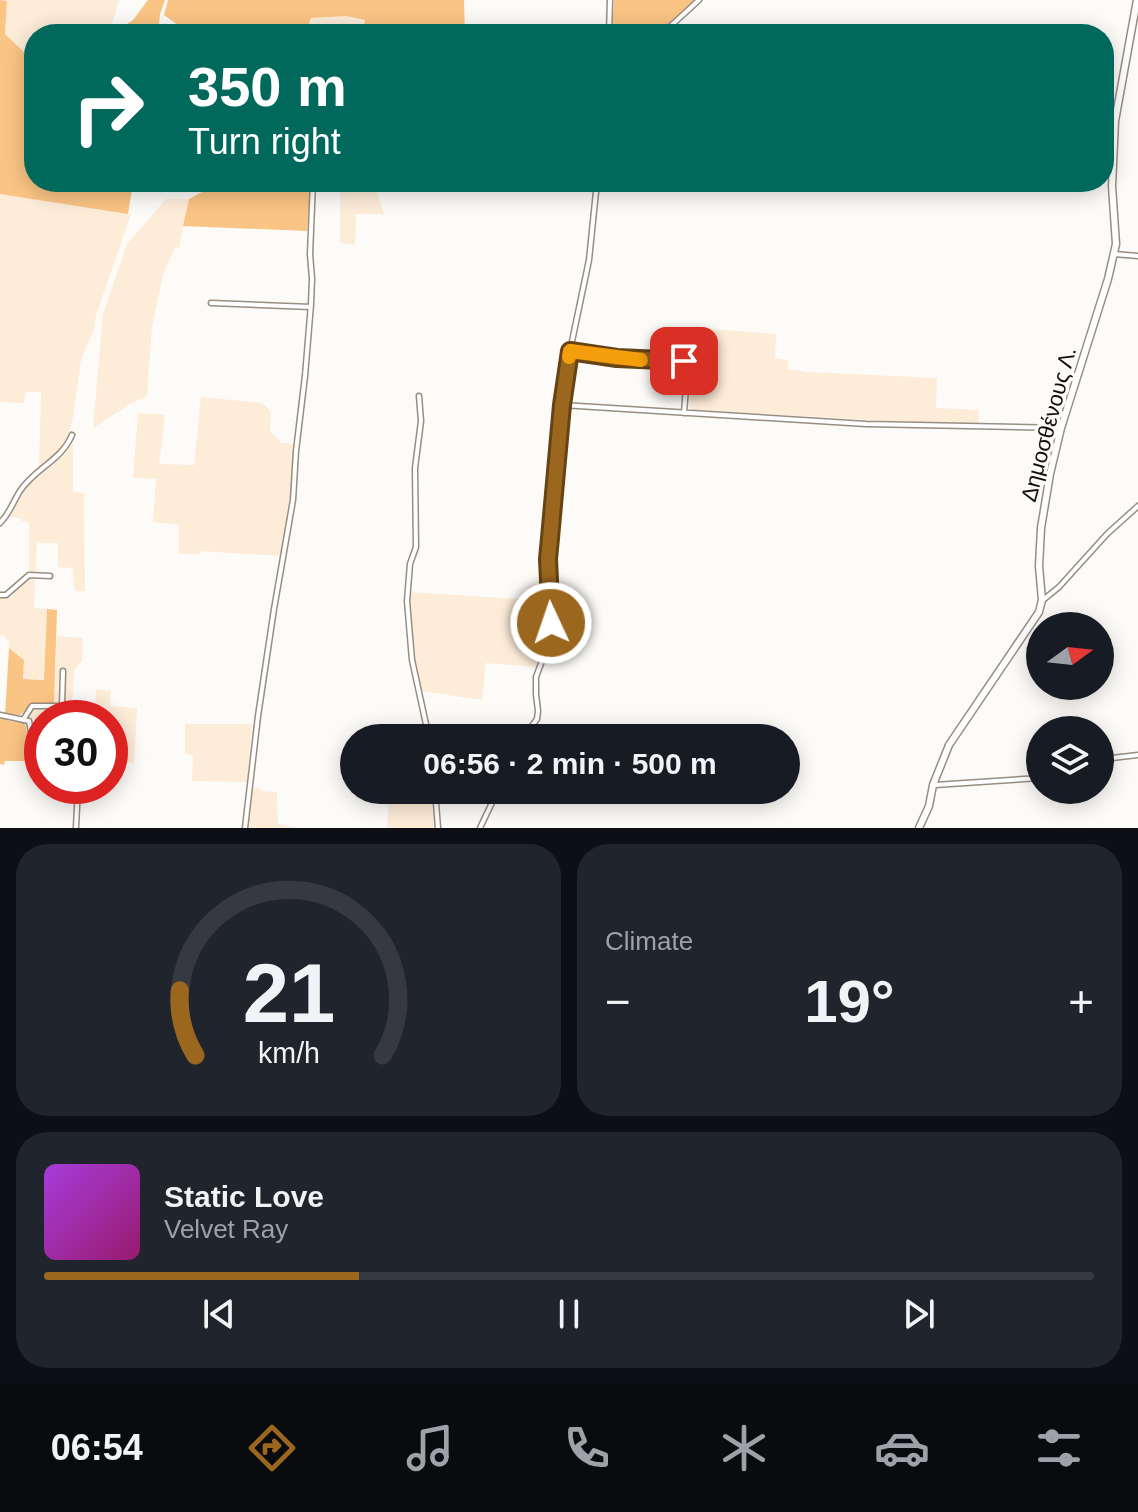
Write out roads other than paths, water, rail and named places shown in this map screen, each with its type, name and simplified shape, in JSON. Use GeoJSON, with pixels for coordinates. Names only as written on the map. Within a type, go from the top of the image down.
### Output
{"type":"FeatureCollection","features":[{"type":"Feature","properties":{"kind":"street"},"geometry":{"type":"LineString","coordinates":[[609,24],[610,0]]}},
{"type":"Feature","properties":{"kind":"street"},"geometry":{"type":"LineString","coordinates":[[673,24],[699,0]]}},
{"type":"Feature","properties":{"kind":"street","name":"Δημοσθένους Λ."},"geometry":{"type":"LineString","coordinates":[[1114,143],[1115,121],[1137,0]]}},
{"type":"Feature","properties":{"kind":"street"},"geometry":{"type":"LineString","coordinates":[[245,828],[258,716],[293,500],[311,307],[313,192]]}},
{"type":"Feature","properties":{"kind":"street"},"geometry":{"type":"LineString","coordinates":[[533,724],[538,711],[536,677],[551,629],[548,559],[562,405],[589,260],[596,192]]}},
{"type":"Feature","properties":{"kind":"street","name":"Δημοσθένους Λ."},"geometry":{"type":"LineString","coordinates":[[919,828],[949,745],[1039,612],[1042,600],[1039,566],[1041,528],[1050,474],[1114,254],[1112,192]]}},
{"type":"Feature","properties":{"kind":"street"},"geometry":{"type":"LineString","coordinates":[[1114,254],[1138,256]]}},
{"type":"Feature","properties":{"kind":"street"},"geometry":{"type":"LineString","coordinates":[[211,303],[311,307]]}},
{"type":"Feature","properties":{"kind":"street"},"geometry":{"type":"LineString","coordinates":[[570,351],[617,358],[688,362],[684,413]]}},
{"type":"Feature","properties":{"kind":"street"},"geometry":{"type":"LineString","coordinates":[[419,396],[421,421],[415,468],[416,547],[410,564],[407,601],[413,669],[426,724]]}},
{"type":"Feature","properties":{"kind":"street"},"geometry":{"type":"LineString","coordinates":[[562,405],[926,426],[1061,428]]}},
{"type":"Feature","properties":{"kind":"street"},"geometry":{"type":"LineString","coordinates":[[0,523],[8,515],[20,490],[38,471],[59,456],[72,435]]}},
{"type":"Feature","properties":{"kind":"street"},"geometry":{"type":"LineString","coordinates":[[1042,600],[1059,587],[1090,550],[1138,506]]}},
{"type":"Feature","properties":{"kind":"street"},"geometry":{"type":"LineString","coordinates":[[0,595],[6,595],[29,575],[50,576]]}},
{"type":"Feature","properties":{"kind":"street"},"geometry":{"type":"LineString","coordinates":[[0,715],[23,720],[32,706],[62,706],[63,671]]}},
{"type":"Feature","properties":{"kind":"street"},"geometry":{"type":"LineString","coordinates":[[1114,758],[1138,755]]}},
{"type":"Feature","properties":{"kind":"street"},"geometry":{"type":"LineString","coordinates":[[933,785],[1026,779]]}},
{"type":"Feature","properties":{"kind":"street"},"geometry":{"type":"LineString","coordinates":[[76,828],[77,804]]}},
{"type":"Feature","properties":{"kind":"street"},"geometry":{"type":"LineString","coordinates":[[436,804],[438,828]]}},
{"type":"Feature","properties":{"kind":"street"},"geometry":{"type":"LineString","coordinates":[[480,828],[491,804]]}}]}
